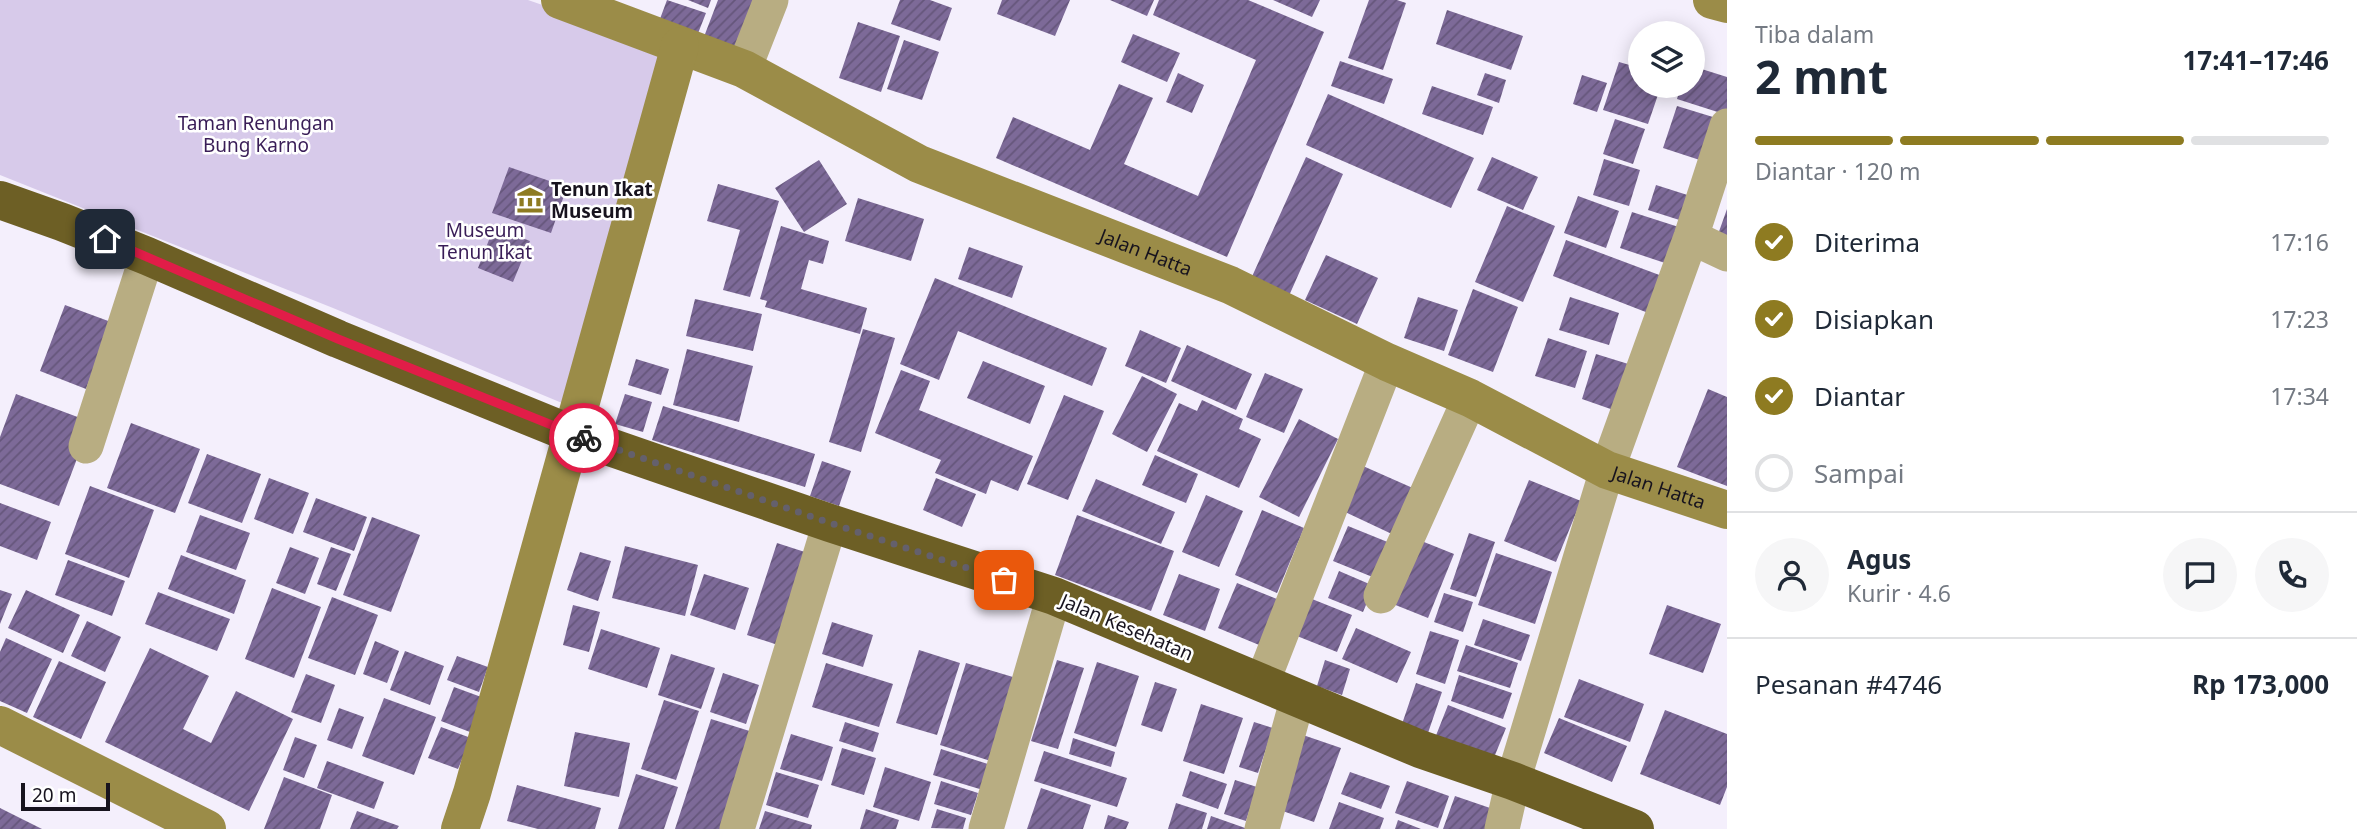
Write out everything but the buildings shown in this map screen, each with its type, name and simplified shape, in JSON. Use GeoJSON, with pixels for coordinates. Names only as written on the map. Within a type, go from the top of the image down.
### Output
{"type":"FeatureCollection","features":[{"type":"Feature","properties":{"kind":"highway","name":"Jalan Kesehatan"},"geometry":{"type":"LineString","coordinates":[[0,200],[62,222],[572,434],[830,523],[1054,596],[1420,749],[1513,781],[1635,829]]}},
{"type":"Feature","properties":{"kind":"street","name":"Jalan Hatta"},"geometry":{"type":"LineString","coordinates":[[560,0],[744,69],[919,164],[1230,285],[1387,362],[1470,398],[1606,470],[1727,510]]}},
{"type":"Feature","properties":{"kind":"street"},"geometry":{"type":"LineString","coordinates":[[744,69],[771,0]]}},
{"type":"Feature","properties":{"kind":"street"},"geometry":{"type":"LineString","coordinates":[[1712,0],[1727,4]]}},
{"type":"Feature","properties":{"kind":"street"},"geometry":{"type":"LineString","coordinates":[[460,829],[680,46]]}},
{"type":"Feature","properties":{"kind":"street"},"geometry":{"type":"LineString","coordinates":[[1502,829],[1513,781],[1606,470],[1692,237],[1727,126]]}},
{"type":"Feature","properties":{"kind":"street"},"geometry":{"type":"LineString","coordinates":[[1692,237],[1727,254]]}},
{"type":"Feature","properties":{"kind":"street"},"geometry":{"type":"LineString","coordinates":[[86,446],[147,257]]}},
{"type":"Feature","properties":{"kind":"street"},"geometry":{"type":"LineString","coordinates":[[1262,682],[1387,362]]}},
{"type":"Feature","properties":{"kind":"street"},"geometry":{"type":"LineString","coordinates":[[1381,596],[1470,398]]}},
{"type":"Feature","properties":{"kind":"street"},"geometry":{"type":"LineString","coordinates":[[737,829],[830,523]]}},
{"type":"Feature","properties":{"kind":"street"},"geometry":{"type":"LineString","coordinates":[[986,829],[1054,596]]}},
{"type":"Feature","properties":{"kind":"street"},"geometry":{"type":"LineString","coordinates":[[1262,829],[1298,697]]}},
{"type":"Feature","properties":{"kind":"street"},"geometry":{"type":"LineString","coordinates":[[0,725],[207,829]]}},
{"type":"Feature","properties":{"kind":"green space"},"geometry":{"type":"Polygon","coordinates":[[[0,0],[528,0],[666,48],[562,403],[0,175],[0,0]]]}},
{"type":"Feature","properties":{"kind":"way so far"},"geometry":{"type":"LineString","coordinates":[[584,438],[1004,580]]}},
{"type":"Feature","properties":{"kind":"place","name":"Tenun Ikat Museum"},"geometry":{"type":"Point","coordinates":[530,200]}},
{"type":"Feature","properties":{"kind":"route"},"geometry":{"type":"LineString","coordinates":[[105,239],[338,339],[584,438]]}},
{"type":"Feature","properties":{"kind":"park label","name":"Taman Renungan Bung Karno"},"geometry":{"type":"Point","coordinates":[256,134]}},
{"type":"Feature","properties":{"kind":"park label","name":"Museum Tenun Ikat"},"geometry":{"type":"Point","coordinates":[485,241]}}]}
